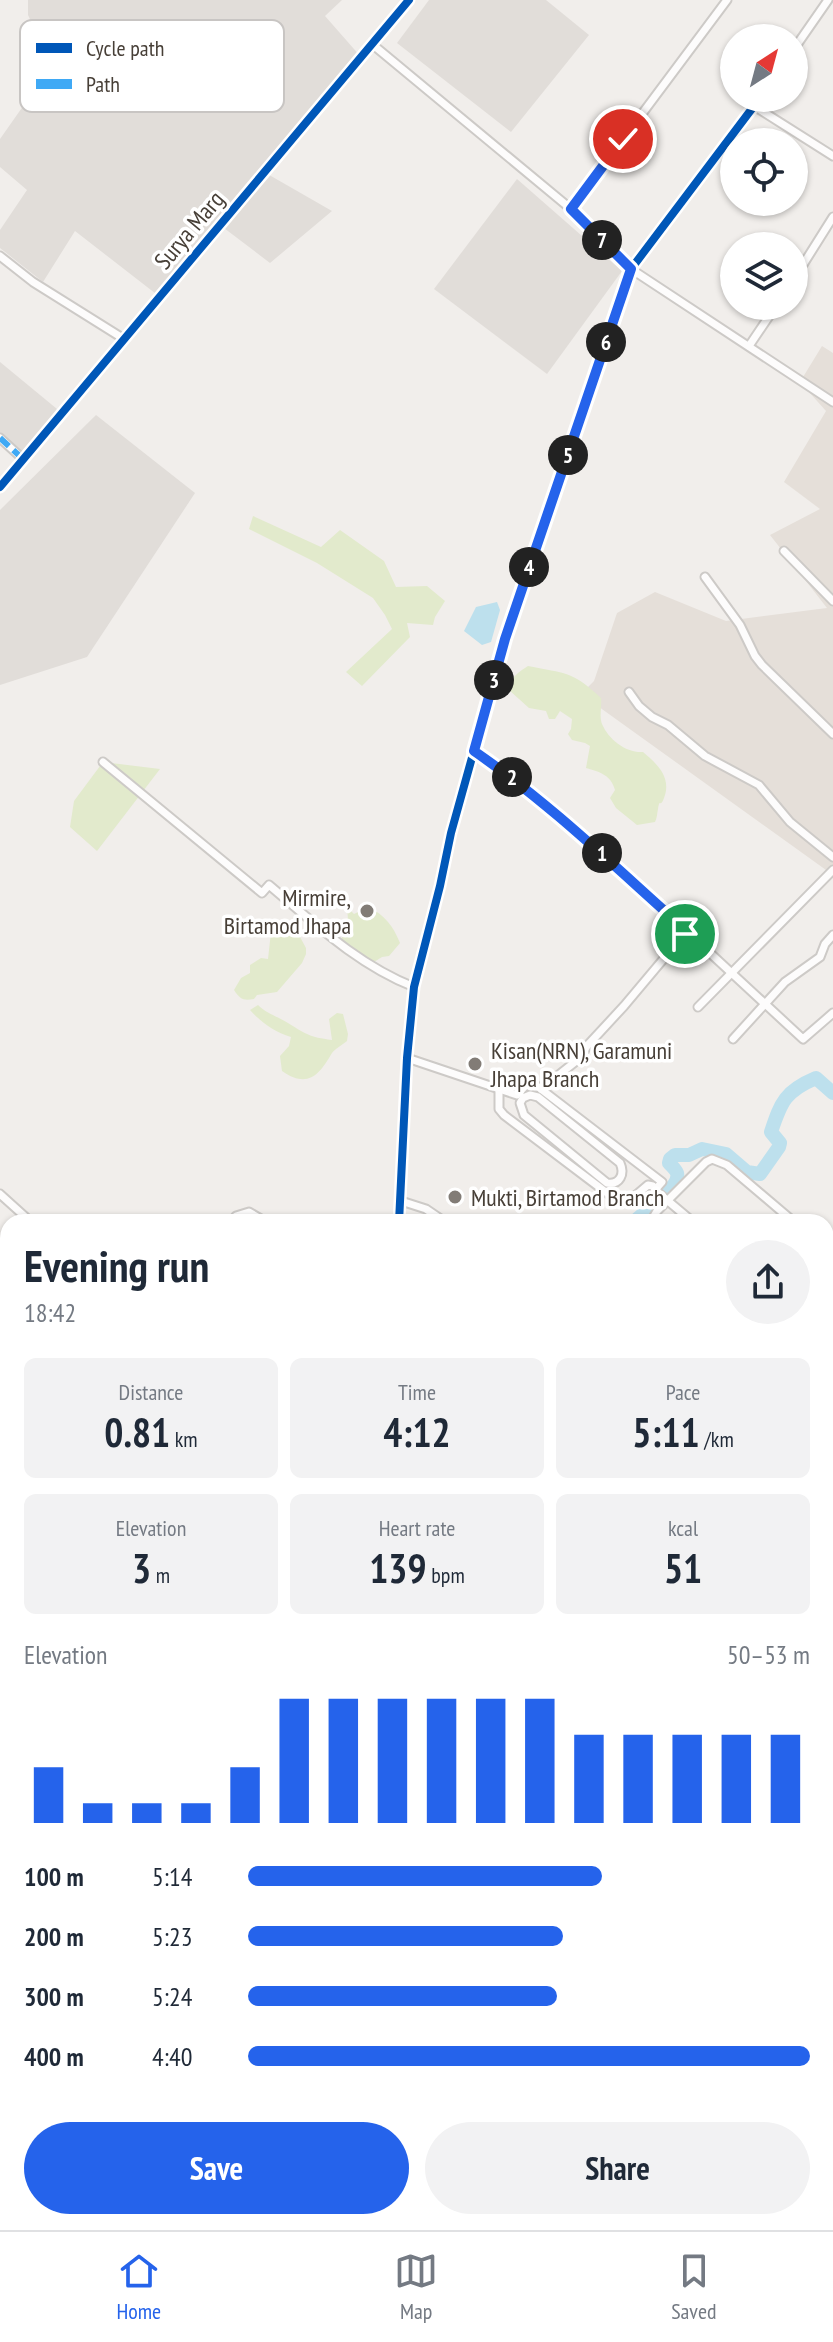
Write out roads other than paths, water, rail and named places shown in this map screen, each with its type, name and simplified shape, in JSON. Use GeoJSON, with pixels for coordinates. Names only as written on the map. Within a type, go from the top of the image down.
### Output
{"type":"FeatureCollection","features":[{"type":"Feature","properties":{"kind":"street","name":"Surya Marg"},"geometry":{"type":"LineString","coordinates":[[0,487],[409,0]]}},
{"type":"Feature","properties":{"kind":"street"},"geometry":{"type":"LineString","coordinates":[[571,209],[727,0]]}},
{"type":"Feature","properties":{"kind":"street"},"geometry":{"type":"LineString","coordinates":[[808,29],[828,0]]}},
{"type":"Feature","properties":{"kind":"street"},"geometry":{"type":"LineString","coordinates":[[372,44],[571,209],[631,269],[833,402]]}},
{"type":"Feature","properties":{"kind":"street"},"geometry":{"type":"LineString","coordinates":[[400,1214],[407,1058],[414,987],[451,833],[505,639],[631,269],[749,112]]}},
{"type":"Feature","properties":{"kind":"street"},"geometry":{"type":"LineString","coordinates":[[763,112],[833,156]]}},
{"type":"Feature","properties":{"kind":"street"},"geometry":{"type":"LineString","coordinates":[[808,257],[833,217]]}},
{"type":"Feature","properties":{"kind":"street"},"geometry":{"type":"LineString","coordinates":[[0,256],[33,282],[124,339]]}},
{"type":"Feature","properties":{"kind":"street"},"geometry":{"type":"LineString","coordinates":[[749,346],[767,320]]}},
{"type":"Feature","properties":{"kind":"street"},"geometry":{"type":"LineString","coordinates":[[0,438],[23,459]]}},
{"type":"Feature","properties":{"kind":"street"},"geometry":{"type":"LineString","coordinates":[[784,551],[833,601]]}},
{"type":"Feature","properties":{"kind":"street"},"geometry":{"type":"LineString","coordinates":[[705,577],[740,625],[762,665],[833,734]]}},
{"type":"Feature","properties":{"kind":"street"},"geometry":{"type":"LineString","coordinates":[[629,692],[652,717],[668,725],[705,756],[759,785],[790,822],[833,857]]}},
{"type":"Feature","properties":{"kind":"street"},"geometry":{"type":"LineString","coordinates":[[474,751],[511,776],[588,840],[803,1039],[833,1013]]}},
{"type":"Feature","properties":{"kind":"street"},"geometry":{"type":"LineString","coordinates":[[103,762],[262,893],[269,885],[342,946],[390,978],[414,987]]}},
{"type":"Feature","properties":{"kind":"street"},"geometry":{"type":"LineString","coordinates":[[698,1007],[833,870]]}},
{"type":"Feature","properties":{"kind":"street"},"geometry":{"type":"LineString","coordinates":[[541,1089],[580,1058],[687,931]]}},
{"type":"Feature","properties":{"kind":"street"},"geometry":{"type":"LineString","coordinates":[[733,1039],[785,982],[820,957],[833,935]]}},
{"type":"Feature","properties":{"kind":"street"},"geometry":{"type":"LineString","coordinates":[[407,1058],[517,1095],[528,1083],[533,1083],[662,1182],[656,1192]]}},
{"type":"Feature","properties":{"kind":"street"},"geometry":{"type":"LineString","coordinates":[[499,1089],[499,1109],[504,1115],[611,1196],[628,1202],[648,1185],[653,1186],[683,1214]]}},
{"type":"Feature","properties":{"kind":"street"},"geometry":{"type":"LineString","coordinates":[[530,1095],[538,1097],[620,1163],[623,1170],[621,1177],[615,1183],[607,1183],[524,1115],[521,1100],[530,1095]]}},
{"type":"Feature","properties":{"kind":"street"},"geometry":{"type":"LineString","coordinates":[[655,1214],[712,1159],[727,1165],[785,1214]]}},
{"type":"Feature","properties":{"kind":"street"},"geometry":{"type":"LineString","coordinates":[[0,1194],[22,1214]]}},
{"type":"Feature","properties":{"kind":"street"},"geometry":{"type":"LineString","coordinates":[[401,1201],[433,1214]]}},
{"type":"Feature","properties":{"kind":"water"},"geometry":{"type":"Polygon","coordinates":[[[497,602],[500,610],[491,642],[482,645],[464,631],[476,607],[497,602]]]}},
{"type":"Feature","properties":{"kind":"waterway"},"geometry":{"type":"LineString","coordinates":[[643,1214],[677,1179],[677,1173],[669,1163],[675,1155],[689,1155],[702,1149],[726,1154],[747,1172],[760,1174],[779,1147],[780,1143],[771,1132],[781,1105],[791,1093],[816,1078],[833,1093]]}},
{"type":"Feature","properties":{"kind":"place","name":"Mirmire, Birtamod Jhapa"},"geometry":{"type":"Point","coordinates":[367,911]}},
{"type":"Feature","properties":{"kind":"place","name":"Kisan(NRN), Garamuni Jhapa Branch"},"geometry":{"type":"Point","coordinates":[475,1064]}},
{"type":"Feature","properties":{"kind":"place","name":"Mukti, Birtamod Branch"},"geometry":{"type":"Point","coordinates":[455,1197]}}]}
